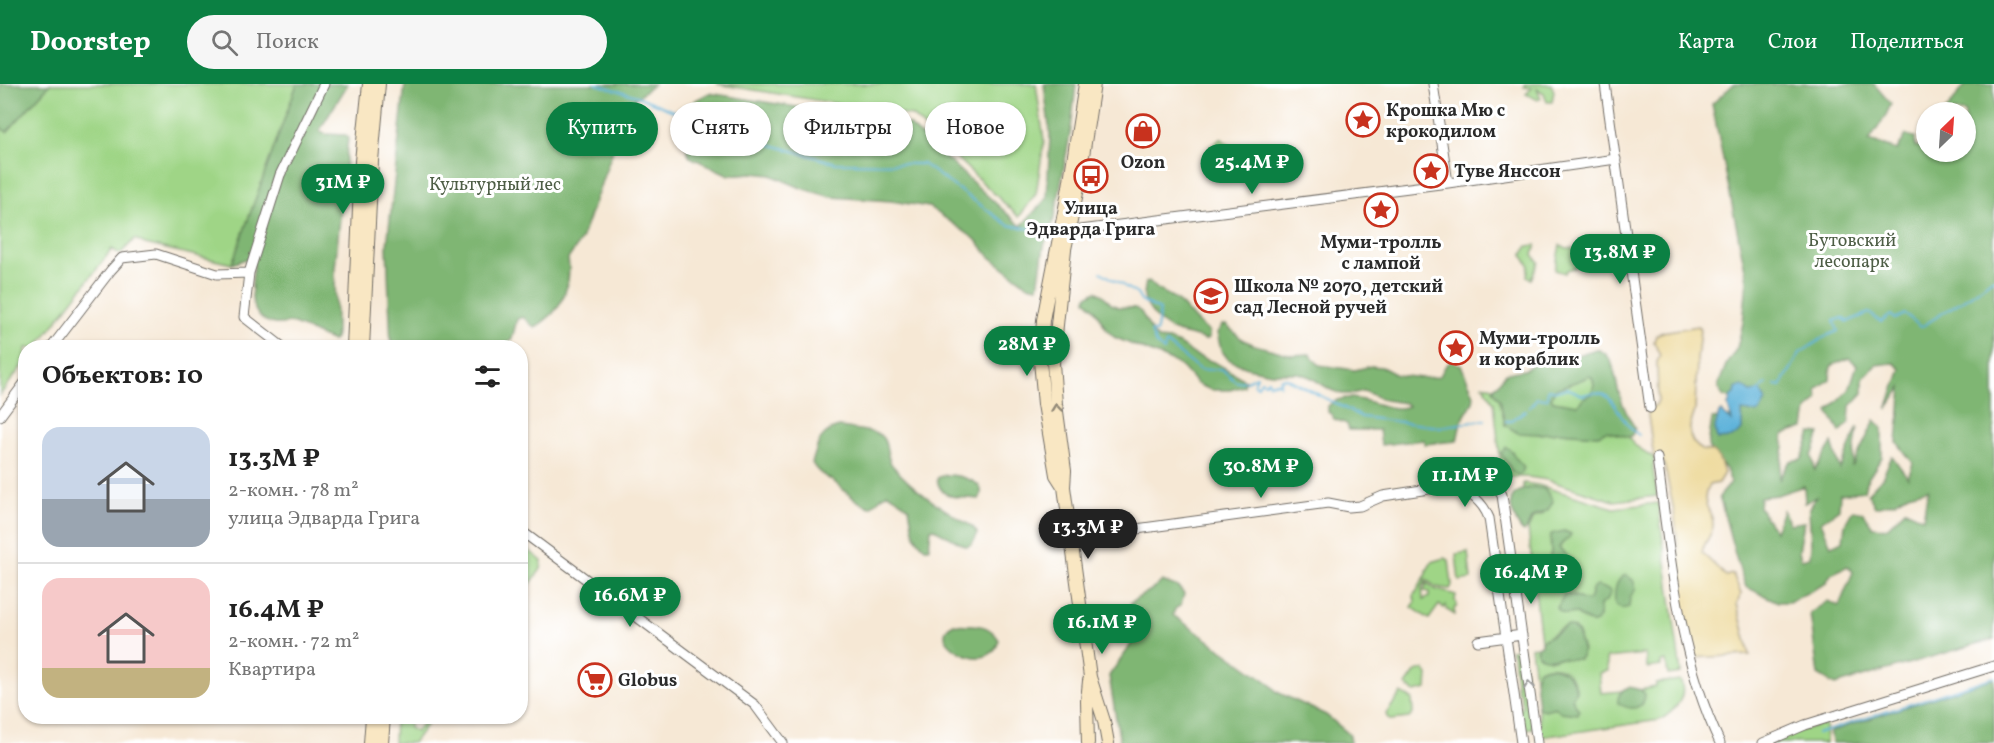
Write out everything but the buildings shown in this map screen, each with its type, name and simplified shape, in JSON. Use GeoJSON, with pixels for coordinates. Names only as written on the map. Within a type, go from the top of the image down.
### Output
{"type":"FeatureCollection","features":[{"type":"Feature","properties":{"kind":"street"},"geometry":{"type":"LineString","coordinates":[[274,340],[244,317],[249,273],[280,175],[324,84]]}},
{"type":"Feature","properties":{"kind":"street"},"geometry":{"type":"LineString","coordinates":[[353,340],[361,161],[369,84]]}},
{"type":"Feature","properties":{"kind":"street"},"geometry":{"type":"LineString","coordinates":[[363,340],[371,171],[379,84]]}},
{"type":"Feature","properties":{"kind":"street"},"geometry":{"type":"LineString","coordinates":[[1064,232],[1085,84]]}},
{"type":"Feature","properties":{"kind":"street"},"geometry":{"type":"LineString","coordinates":[[1094,84],[1078,189],[1064,232],[1043,320],[1040,361],[1044,404],[1056,475],[1064,487],[1090,676],[1104,721],[1108,743]]}},
{"type":"Feature","properties":{"kind":"street"},"geometry":{"type":"LineString","coordinates":[[1434,84],[1448,183]]}},
{"type":"Feature","properties":{"kind":"street"},"geometry":{"type":"LineString","coordinates":[[1605,84],[1650,408]]}},
{"type":"Feature","properties":{"kind":"street"},"geometry":{"type":"LineString","coordinates":[[1064,232],[1616,159]]}},
{"type":"Feature","properties":{"kind":"street"},"geometry":{"type":"LineString","coordinates":[[57,340],[122,258],[156,254],[217,274],[249,273]]}},
{"type":"Feature","properties":{"kind":"street"},"geometry":{"type":"LineString","coordinates":[[0,416],[18,392]]}},
{"type":"Feature","properties":{"kind":"street"},"geometry":{"type":"LineString","coordinates":[[1657,458],[1683,635],[1707,717],[1720,743]]}},
{"type":"Feature","properties":{"kind":"street"},"geometry":{"type":"LineString","coordinates":[[1070,538],[1328,503],[1349,507],[1360,506],[1383,496],[1494,479],[1502,495],[1537,743]]}},
{"type":"Feature","properties":{"kind":"street"},"geometry":{"type":"LineString","coordinates":[[1454,486],[1471,494],[1489,518],[1521,743]]}},
{"type":"Feature","properties":{"kind":"street"},"geometry":{"type":"LineString","coordinates":[[528,536],[755,705],[783,743]]}},
{"type":"Feature","properties":{"kind":"street"},"geometry":{"type":"LineString","coordinates":[[1478,641],[1522,635]]}},
{"type":"Feature","properties":{"kind":"street"},"geometry":{"type":"LineString","coordinates":[[1763,743],[1817,720],[1994,666]]}},
{"type":"Feature","properties":{"kind":"street"},"geometry":{"type":"LineString","coordinates":[[1088,743],[1087,701],[1090,676]]}},
{"type":"Feature","properties":{"kind":"street"},"geometry":{"type":"LineString","coordinates":[[370,743],[371,724]]}},
{"type":"Feature","properties":{"kind":"street"},"geometry":{"type":"LineString","coordinates":[[382,743],[383,724]]}},
{"type":"Feature","properties":{"kind":"street"},"geometry":{"type":"LineString","coordinates":[[389,724],[390,743]]}},
{"type":"Feature","properties":{"kind":"green space"},"geometry":{"type":"Polygon","coordinates":[[[0,84],[50,84],[7,132],[0,127],[0,84]]]}},
{"type":"Feature","properties":{"kind":"green space"},"geometry":{"type":"Polygon","coordinates":[[[50,84],[297,84],[232,264],[145,244],[135,239],[120,254],[112,249],[42,340],[18,340],[18,371],[0,395],[0,127],[7,132],[50,84]]]}},
{"type":"Feature","properties":{"kind":"green space"},"geometry":{"type":"Polygon","coordinates":[[[297,84],[348,84],[319,131],[325,134],[346,135],[348,138],[335,268],[335,339],[331,340],[294,324],[275,324],[259,316],[252,301],[254,266],[246,259],[232,264],[297,84]]]}},
{"type":"Feature","properties":{"kind":"green space","name":"Культурный лес"},"geometry":{"type":"Polygon","coordinates":[[[405,84],[654,84],[631,102],[546,102],[546,156],[611,156],[581,240],[568,259],[567,287],[562,301],[550,316],[535,328],[523,317],[517,319],[511,340],[391,340],[387,246],[405,84]]]}},
{"type":"Feature","properties":{"kind":"green space"},"geometry":{"type":"Polygon","coordinates":[[[717,84],[1036,84],[1044,141],[1036,194],[1019,217],[954,156],[1026,156],[1026,102],[925,102],[925,128],[913,117],[913,102],[827,102],[717,84]]]}},
{"type":"Feature","properties":{"kind":"green space"},"geometry":{"type":"Polygon","coordinates":[[[1044,84],[1076,84],[1071,129],[1055,216],[1044,246],[1038,287],[1027,285],[990,257],[975,239],[929,207],[891,201],[831,197],[801,188],[771,175],[752,173],[729,175],[690,156],[771,156],[771,103],[783,105],[783,156],[913,156],[913,129],[925,139],[925,156],[943,156],[1021,226],[1047,198],[1050,135],[1044,84]]]}},
{"type":"Feature","properties":{"kind":"green space"},"geometry":{"type":"Polygon","coordinates":[[[1525,84],[1551,84],[1554,91],[1552,102],[1547,102],[1544,93],[1537,89],[1541,98],[1538,100],[1526,94],[1532,88],[1524,87],[1525,84]]]}},
{"type":"Feature","properties":{"kind":"green space","name":"Бутовский лесопарк"},"geometry":{"type":"Polygon","coordinates":[[[1734,84],[1874,84],[1891,104],[1869,141],[1897,150],[1906,135],[1915,137],[1916,162],[1976,162],[1976,102],[1952,102],[1966,84],[1994,84],[1994,639],[1835,685],[1818,675],[1810,613],[1828,601],[1839,606],[1853,572],[1848,566],[1831,574],[1825,584],[1789,602],[1778,602],[1746,587],[1719,497],[1731,483],[1726,469],[1713,456],[1708,446],[1712,419],[1732,417],[1740,401],[1722,396],[1718,386],[1726,365],[1737,348],[1743,323],[1747,280],[1712,104],[1734,84]],[[1849,358],[1831,366],[1830,379],[1817,389],[1818,399],[1807,410],[1804,428],[1783,435],[1784,446],[1779,480],[1790,461],[1802,459],[1811,433],[1820,434],[1812,456],[1815,470],[1832,443],[1840,469],[1858,427],[1852,467],[1875,420],[1882,427],[1882,457],[1866,482],[1864,491],[1840,494],[1839,509],[1821,522],[1831,546],[1843,541],[1845,524],[1853,510],[1862,512],[1873,527],[1887,528],[1905,510],[1923,518],[1928,489],[1875,507],[1868,493],[1882,478],[1892,456],[1908,478],[1913,463],[1897,442],[1902,387],[1887,409],[1901,369],[1894,363],[1876,365],[1863,378],[1863,393],[1850,407],[1849,423],[1840,432],[1828,411],[1849,390],[1857,365],[1849,358]],[[1804,486],[1777,495],[1760,497],[1759,507],[1775,531],[1783,510],[1790,524],[1804,522],[1799,551],[1801,559],[1810,557],[1809,510],[1816,497],[1805,503],[1804,486]]]}},
{"type":"Feature","properties":{"kind":"green space"},"geometry":{"type":"Polygon","coordinates":[[[709,93],[765,102],[694,102],[709,93]]]}},
{"type":"Feature","properties":{"kind":"green space"},"geometry":{"type":"Polygon","coordinates":[[[1221,138],[1238,153],[1235,156],[1226,153],[1208,155],[1210,147],[1221,138]]]}},
{"type":"Feature","properties":{"kind":"green space"},"geometry":{"type":"Polygon","coordinates":[[[1536,245],[1533,255],[1539,262],[1531,279],[1527,276],[1529,265],[1522,255],[1528,246],[1536,245]]]}},
{"type":"Feature","properties":{"kind":"green space"},"geometry":{"type":"Polygon","coordinates":[[[1560,245],[1578,249],[1580,266],[1567,270],[1565,273],[1555,270],[1560,245]]]}},
{"type":"Feature","properties":{"kind":"green space"},"geometry":{"type":"Polygon","coordinates":[[[1149,281],[1182,305],[1209,332],[1209,338],[1205,340],[1176,332],[1159,321],[1148,307],[1144,297],[1146,282],[1149,281]]]}},
{"type":"Feature","properties":{"kind":"green space"},"geometry":{"type":"Polygon","coordinates":[[[1096,291],[1111,304],[1118,307],[1135,308],[1141,312],[1158,339],[1179,344],[1195,355],[1216,363],[1245,380],[1244,386],[1230,390],[1211,390],[1197,384],[1183,368],[1174,362],[1114,337],[1086,300],[1087,296],[1096,291]]]}},
{"type":"Feature","properties":{"kind":"green space"},"geometry":{"type":"Polygon","coordinates":[[[1222,325],[1226,325],[1243,340],[1255,345],[1292,355],[1310,354],[1319,365],[1355,370],[1371,366],[1382,367],[1397,375],[1422,378],[1437,377],[1452,361],[1461,365],[1474,395],[1473,402],[1461,422],[1457,441],[1425,444],[1424,440],[1381,445],[1379,430],[1349,430],[1347,424],[1334,419],[1328,412],[1328,406],[1337,400],[1347,398],[1399,408],[1408,406],[1405,403],[1384,400],[1364,391],[1342,394],[1298,373],[1271,373],[1247,368],[1228,359],[1221,350],[1217,333],[1222,325]]]}},
{"type":"Feature","properties":{"kind":"green space"},"geometry":{"type":"Polygon","coordinates":[[[1596,349],[1603,352],[1611,361],[1622,402],[1635,428],[1632,435],[1629,437],[1606,431],[1598,435],[1560,432],[1518,433],[1505,425],[1500,400],[1493,390],[1506,373],[1524,370],[1537,362],[1575,356],[1596,349]],[[1588,376],[1555,389],[1551,397],[1553,401],[1578,405],[1583,398],[1592,394],[1594,384],[1592,377],[1588,376]]]}},
{"type":"Feature","properties":{"kind":"green space"},"geometry":{"type":"Polygon","coordinates":[[[1588,376],[1592,377],[1594,384],[1592,394],[1575,406],[1553,401],[1551,398],[1555,389],[1588,376]]]}},
{"type":"Feature","properties":{"kind":"green space"},"geometry":{"type":"Polygon","coordinates":[[[1483,385],[1494,387],[1494,392],[1500,400],[1505,425],[1538,434],[1560,432],[1598,435],[1606,431],[1629,437],[1633,444],[1654,458],[1653,469],[1657,496],[1614,501],[1547,480],[1502,477],[1494,403],[1483,385]]]}},
{"type":"Feature","properties":{"kind":"green space"},"geometry":{"type":"Polygon","coordinates":[[[839,427],[880,435],[885,441],[888,458],[892,465],[919,491],[973,527],[977,533],[973,542],[965,546],[933,528],[929,548],[925,548],[914,534],[909,508],[895,497],[888,493],[870,507],[855,499],[819,472],[812,463],[818,445],[827,432],[839,427]]]}},
{"type":"Feature","properties":{"kind":"green space"},"geometry":{"type":"Polygon","coordinates":[[[1506,447],[1524,467],[1522,473],[1518,475],[1512,472],[1501,453],[1506,447]]]}},
{"type":"Feature","properties":{"kind":"green space"},"geometry":{"type":"Polygon","coordinates":[[[946,475],[957,476],[976,483],[981,493],[979,499],[947,495],[939,486],[937,479],[946,475]]]}},
{"type":"Feature","properties":{"kind":"green space"},"geometry":{"type":"Polygon","coordinates":[[[1523,483],[1538,485],[1614,508],[1658,503],[1681,673],[1668,675],[1666,661],[1661,662],[1661,666],[1647,668],[1645,654],[1606,658],[1608,671],[1599,673],[1601,693],[1622,691],[1621,693],[1656,687],[1656,683],[1680,680],[1681,698],[1670,713],[1660,720],[1541,737],[1538,708],[1555,707],[1579,711],[1572,699],[1576,691],[1575,683],[1563,670],[1555,667],[1542,668],[1535,678],[1531,647],[1537,646],[1536,651],[1550,660],[1579,659],[1583,650],[1579,634],[1569,627],[1560,629],[1541,641],[1528,529],[1533,518],[1543,514],[1533,487],[1523,489],[1523,483]],[[1564,531],[1550,538],[1551,552],[1548,565],[1542,564],[1535,567],[1538,579],[1549,578],[1556,570],[1566,568],[1572,560],[1559,548],[1570,534],[1564,531]],[[1591,592],[1590,600],[1585,601],[1573,595],[1575,613],[1586,621],[1600,616],[1600,605],[1607,600],[1591,592]]]}},
{"type":"Feature","properties":{"kind":"green space"},"geometry":{"type":"Polygon","coordinates":[[[1533,487],[1545,489],[1553,501],[1548,510],[1532,518],[1524,532],[1514,516],[1511,499],[1521,490],[1533,487]]]}},
{"type":"Feature","properties":{"kind":"green space"},"geometry":{"type":"Polygon","coordinates":[[[1564,531],[1571,534],[1559,548],[1572,561],[1572,565],[1557,568],[1549,578],[1540,580],[1536,574],[1536,564],[1548,564],[1551,534],[1564,531]]]}},
{"type":"Feature","properties":{"kind":"green space"},"geometry":{"type":"Polygon","coordinates":[[[528,550],[542,561],[541,569],[528,587],[528,550]]]}},
{"type":"Feature","properties":{"kind":"green space"},"geometry":{"type":"Polygon","coordinates":[[[1468,552],[1471,579],[1459,581],[1456,554],[1468,552]]]}},
{"type":"Feature","properties":{"kind":"green space"},"geometry":{"type":"Polygon","coordinates":[[[1445,558],[1449,560],[1452,585],[1450,589],[1436,587],[1424,578],[1432,562],[1445,558]]]}},
{"type":"Feature","properties":{"kind":"green space"},"geometry":{"type":"Polygon","coordinates":[[[1626,575],[1633,580],[1636,589],[1630,597],[1629,607],[1622,609],[1615,605],[1615,592],[1617,583],[1626,575]]]}},
{"type":"Feature","properties":{"kind":"green space"},"geometry":{"type":"Polygon","coordinates":[[[1423,580],[1426,582],[1422,587],[1423,600],[1429,597],[1429,592],[1424,591],[1427,583],[1435,589],[1456,595],[1455,615],[1447,610],[1446,606],[1444,608],[1439,605],[1429,619],[1412,607],[1415,602],[1414,596],[1423,580]]]}},
{"type":"Feature","properties":{"kind":"green space"},"geometry":{"type":"Polygon","coordinates":[[[1162,581],[1178,587],[1184,594],[1181,605],[1175,609],[1173,615],[1269,683],[1277,692],[1326,715],[1350,735],[1351,743],[1120,743],[1109,676],[1133,639],[1136,622],[1131,602],[1162,581]]]}},
{"type":"Feature","properties":{"kind":"green space"},"geometry":{"type":"Polygon","coordinates":[[[1597,586],[1610,590],[1611,593],[1600,605],[1598,618],[1593,624],[1575,613],[1565,614],[1557,608],[1564,595],[1589,600],[1593,588],[1597,586]]]}},
{"type":"Feature","properties":{"kind":"green space"},"geometry":{"type":"Polygon","coordinates":[[[954,624],[985,627],[999,640],[994,650],[986,656],[968,655],[951,646],[946,640],[947,629],[954,624]]]}},
{"type":"Feature","properties":{"kind":"green space"},"geometry":{"type":"Polygon","coordinates":[[[1567,626],[1579,634],[1582,653],[1579,659],[1543,658],[1538,655],[1537,646],[1541,645],[1541,641],[1567,626]]]}},
{"type":"Feature","properties":{"kind":"green space"},"geometry":{"type":"Polygon","coordinates":[[[1522,649],[1533,728],[1521,729],[1520,692],[1517,692],[1513,653],[1510,650],[1522,649]]]}},
{"type":"Feature","properties":{"kind":"green space"},"geometry":{"type":"Polygon","coordinates":[[[1550,667],[1564,671],[1573,681],[1576,690],[1572,699],[1579,711],[1578,714],[1560,712],[1555,707],[1545,710],[1538,708],[1535,678],[1539,669],[1550,667]]]}},
{"type":"Feature","properties":{"kind":"green space"},"geometry":{"type":"Polygon","coordinates":[[[1419,670],[1424,670],[1428,675],[1427,689],[1415,692],[1406,685],[1419,670]]]}},
{"type":"Feature","properties":{"kind":"green space"},"geometry":{"type":"Polygon","coordinates":[[[1994,678],[1994,743],[1833,743],[1829,732],[1994,678]]]}},
{"type":"Feature","properties":{"kind":"green space"},"geometry":{"type":"Polygon","coordinates":[[[1629,687],[1641,690],[1645,694],[1642,703],[1636,708],[1618,703],[1618,697],[1624,689],[1629,687]]]}},
{"type":"Feature","properties":{"kind":"green space"},"geometry":{"type":"Polygon","coordinates":[[[1401,693],[1412,699],[1413,714],[1409,718],[1391,720],[1386,714],[1401,693]]]}},
{"type":"Feature","properties":{"kind":"green space"},"geometry":{"type":"Polygon","coordinates":[[[1825,723],[1826,743],[1772,743],[1796,732],[1825,723]]]}},
{"type":"Feature","properties":{"kind":"green space"},"geometry":{"type":"Polygon","coordinates":[[[395,724],[410,724],[409,728],[416,732],[422,724],[427,724],[413,743],[394,743],[395,724]]]}},
{"type":"Feature","properties":{"kind":"sand"},"geometry":{"type":"Polygon","coordinates":[[[1698,326],[1700,329],[1695,411],[1690,426],[1690,435],[1701,450],[1715,453],[1724,473],[1718,483],[1709,485],[1706,492],[1706,503],[1713,526],[1702,553],[1726,576],[1733,574],[1741,594],[1737,604],[1750,655],[1691,658],[1683,610],[1672,502],[1663,460],[1654,458],[1647,409],[1656,405],[1658,400],[1657,362],[1660,356],[1654,342],[1656,335],[1698,326]]]}},
{"type":"Feature","properties":{"kind":"water"},"geometry":{"type":"Polygon","coordinates":[[[1743,386],[1752,393],[1760,390],[1766,401],[1759,413],[1742,411],[1742,430],[1732,438],[1717,439],[1715,428],[1719,413],[1721,411],[1732,421],[1728,406],[1731,396],[1735,394],[1736,388],[1743,386]]]}},
{"type":"Feature","properties":{"kind":"waterway"},"geometry":{"type":"LineString","coordinates":[[596,84],[637,96],[722,131],[836,163],[923,164],[1008,225],[1031,229]]}},
{"type":"Feature","properties":{"kind":"waterway"},"geometry":{"type":"LineString","coordinates":[[1101,272],[1137,294],[1141,301],[1160,310],[1156,332],[1151,332],[1156,344],[1164,351],[1166,343],[1200,370],[1222,369],[1236,382],[1257,376],[1254,384],[1258,386],[1261,381],[1265,383],[1268,380],[1269,384],[1277,382],[1280,385],[1280,379],[1286,378],[1362,417],[1440,427],[1485,420]]}},
{"type":"Feature","properties":{"kind":"waterway"},"geometry":{"type":"LineString","coordinates":[[1775,385],[1781,386],[1800,353],[1838,331],[1834,321],[1843,318],[1847,322],[1869,313],[1881,322],[1891,315],[1895,319],[1905,314],[1921,327],[1992,279],[1994,280]]}},
{"type":"Feature","properties":{"kind":"waterway"},"geometry":{"type":"LineString","coordinates":[[1757,392],[1767,384]]}},
{"type":"Feature","properties":{"kind":"waterway"},"geometry":{"type":"LineString","coordinates":[[1530,407],[1537,398],[1547,399],[1548,389],[1557,391],[1567,388],[1583,395],[1594,392],[1603,394],[1615,405],[1631,429],[1639,435]]}},
{"type":"Feature","properties":{"kind":"waterway"},"geometry":{"type":"LineString","coordinates":[[1506,421],[1511,421],[1526,410]]}},
{"type":"Feature","properties":{"kind":"waterway"},"geometry":{"type":"LineString","coordinates":[[1817,734],[1994,677]]}},
{"type":"Feature","properties":{"kind":"place","name":"Крошка Мю с крокодилом"},"geometry":{"type":"Point","coordinates":[1363,120]}},
{"type":"Feature","properties":{"kind":"place","name":"Ozon"},"geometry":{"type":"Point","coordinates":[1143,131]}},
{"type":"Feature","properties":{"kind":"place","name":"Туве Янссон"},"geometry":{"type":"Point","coordinates":[1431,171]}},
{"type":"Feature","properties":{"kind":"place","name":"Улица Эдварда Грига"},"geometry":{"type":"Point","coordinates":[1091,176]}},
{"type":"Feature","properties":{"kind":"place","name":"Муми-тролль с лампой"},"geometry":{"type":"Point","coordinates":[1381,210]}},
{"type":"Feature","properties":{"kind":"place","name":"Школа № 2070, детский сад Лесной ручей"},"geometry":{"type":"Point","coordinates":[1211,296]}},
{"type":"Feature","properties":{"kind":"place","name":"Муми-тролль и кораблик"},"geometry":{"type":"Point","coordinates":[1456,348]}},
{"type":"Feature","properties":{"kind":"place","name":"Globus"},"geometry":{"type":"Point","coordinates":[595,680]}}]}
